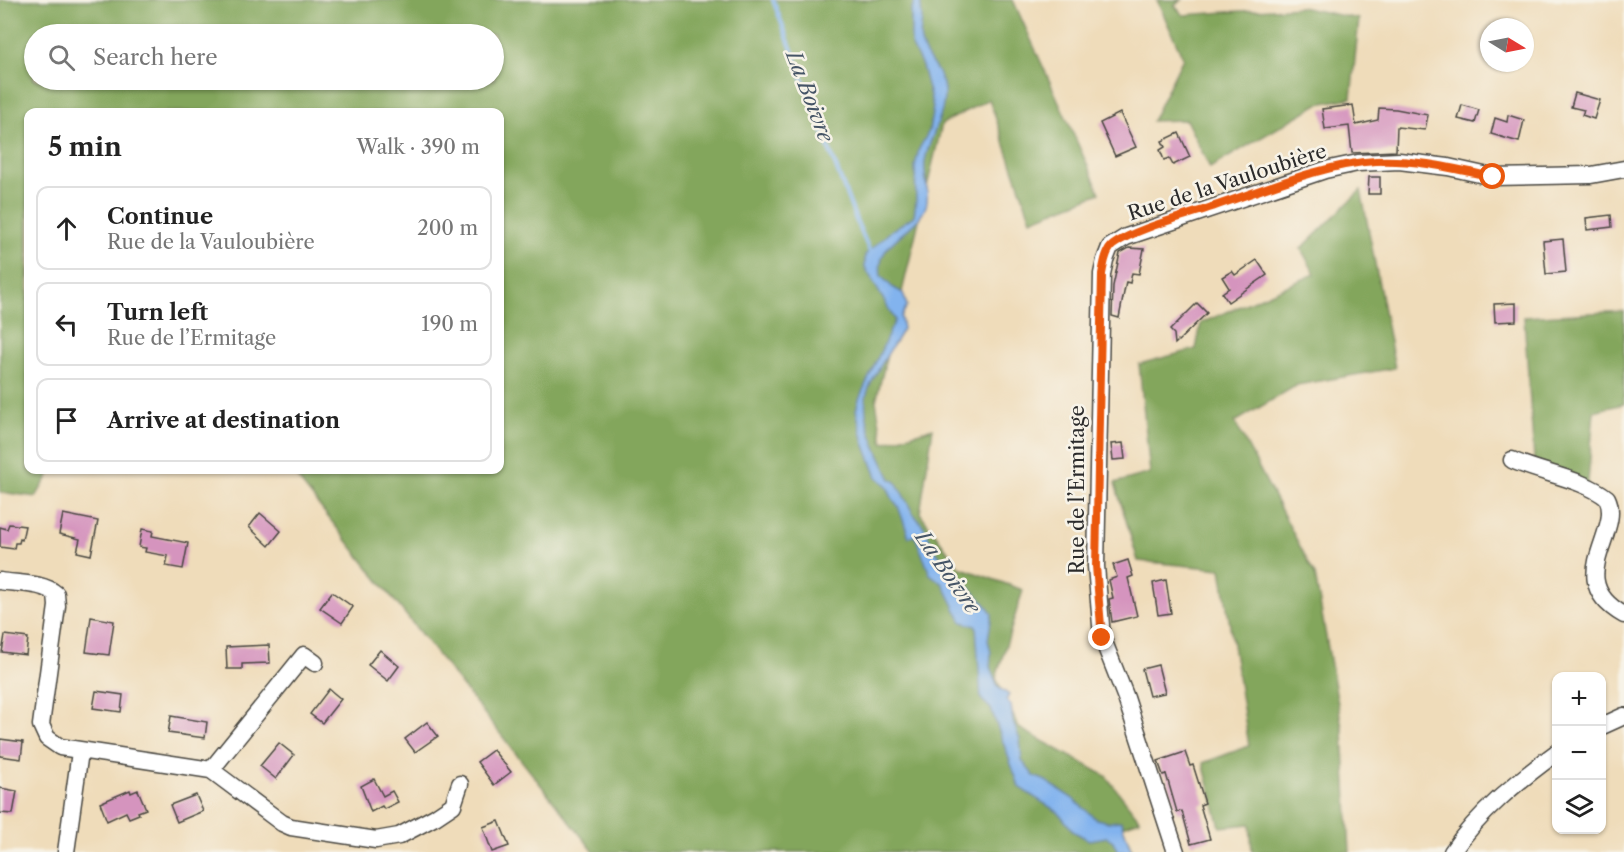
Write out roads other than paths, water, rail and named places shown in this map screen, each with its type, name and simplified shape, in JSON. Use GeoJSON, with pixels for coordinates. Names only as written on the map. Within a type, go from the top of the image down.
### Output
{"type":"FeatureCollection","features":[{"type":"Feature","properties":{"kind":"street","name":"Rue de la Vauloubière"},"geometry":{"type":"LineString","coordinates":[[1105,260],[1110,247],[1126,237],[1325,170],[1358,163],[1399,161],[1493,177],[1591,175],[1624,169]]}},
{"type":"Feature","properties":{"kind":"street","name":"Rue de l’Ermitage"},"geometry":{"type":"LineString","coordinates":[[1105,260],[1100,330],[1096,566],[1102,638],[1126,698],[1176,852]]}},
{"type":"Feature","properties":{"kind":"street"},"geometry":{"type":"LineString","coordinates":[[1512,460],[1596,491],[1614,506],[1619,526],[1604,559],[1599,584],[1601,595],[1624,615]]}},
{"type":"Feature","properties":{"kind":"street"},"geometry":{"type":"LineString","coordinates":[[0,581],[41,587],[56,594],[57,606],[41,725],[43,732],[52,743],[60,747],[80,752],[211,770],[282,823],[291,827],[376,840],[399,836],[453,806],[460,784]]}},
{"type":"Feature","properties":{"kind":"street"},"geometry":{"type":"LineString","coordinates":[[211,770],[304,655],[315,663]]}},
{"type":"Feature","properties":{"kind":"street"},"geometry":{"type":"LineString","coordinates":[[1606,724],[1624,716]]}},
{"type":"Feature","properties":{"kind":"street"},"geometry":{"type":"LineString","coordinates":[[66,852],[80,752]]}},
{"type":"Feature","properties":{"kind":"street"},"geometry":{"type":"LineString","coordinates":[[1452,852],[1492,806],[1529,773],[1552,757]]}},
{"type":"Feature","properties":{"kind":"water"},"geometry":{"type":"Polygon","coordinates":[[[915,0],[921,0],[921,44],[942,80],[944,99],[925,161],[927,202],[917,221],[891,244],[881,263],[881,276],[892,287],[903,293],[907,306],[901,317],[903,329],[868,390],[866,411],[868,423],[876,448],[891,479],[896,482],[913,513],[924,527],[935,551],[992,614],[988,640],[991,653],[990,667],[998,687],[1009,695],[1006,700],[1011,705],[1013,722],[1020,740],[1022,761],[1034,776],[1072,798],[1096,819],[1109,822],[1121,821],[1132,852],[1118,852],[1113,841],[1107,837],[1089,840],[1074,832],[1058,812],[1019,786],[991,709],[981,699],[976,626],[962,622],[943,584],[930,574],[915,536],[909,537],[898,506],[887,486],[877,477],[864,443],[856,410],[895,320],[865,267],[865,255],[892,230],[914,216],[915,166],[919,149],[929,131],[933,107],[922,66],[911,44],[911,12],[915,0]]]}},
{"type":"Feature","properties":{"kind":"waterway","name":"La Boivre"},"geometry":{"type":"LineString","coordinates":[[773,0],[871,254]]}}]}
